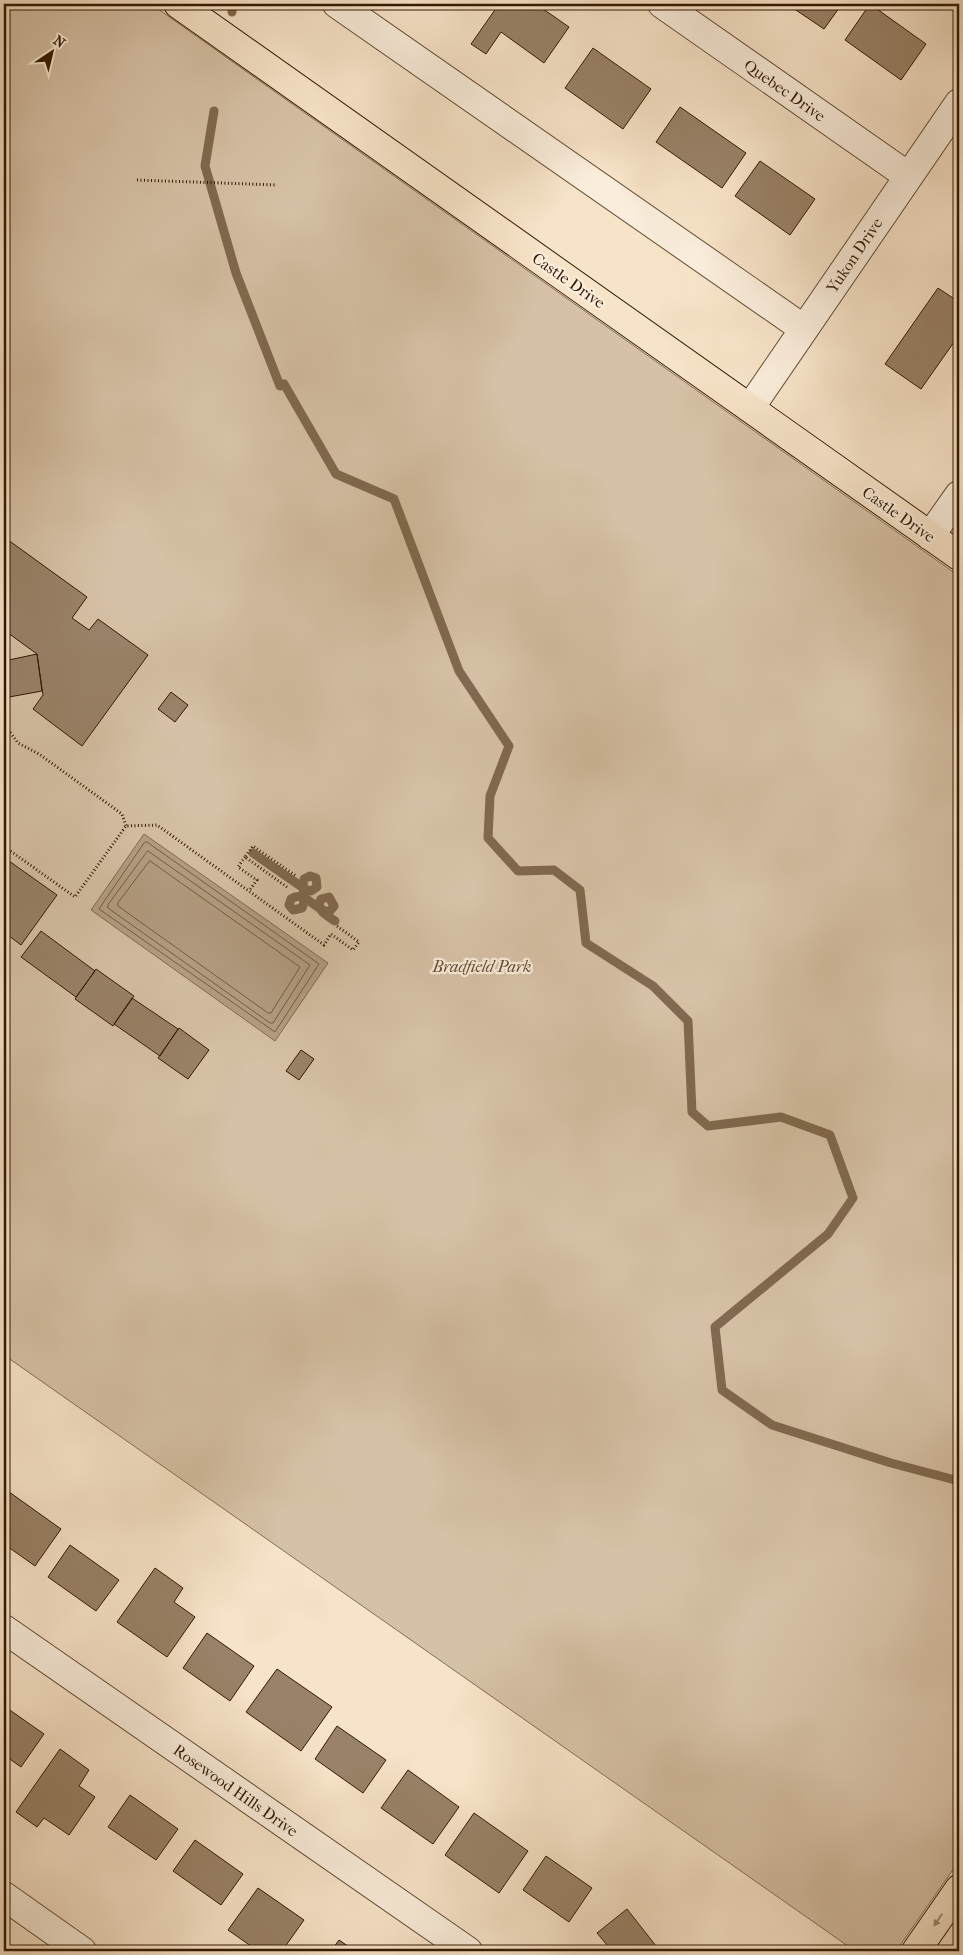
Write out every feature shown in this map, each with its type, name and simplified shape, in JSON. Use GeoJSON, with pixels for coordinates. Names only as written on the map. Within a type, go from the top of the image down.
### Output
{"type":"FeatureCollection","features":[{"type":"Feature","properties":{"kind":"main road","name":"Castle Drive"},"geometry":{"type":"LineString","coordinates":[[178,4],[959,556]]}},
{"type":"Feature","properties":{"kind":"main road"},"geometry":{"type":"LineString","coordinates":[[916,1951],[959,1888]]}},
{"type":"Feature","properties":{"kind":"street"},"geometry":{"type":"LineString","coordinates":[[336,4],[804,330]]}},
{"type":"Feature","properties":{"kind":"street","name":"Quebec Drive"},"geometry":{"type":"LineString","coordinates":[[662,4],[908,176]]}},
{"type":"Feature","properties":{"kind":"street","name":"Yukon Drive"},"geometry":{"type":"LineString","coordinates":[[750,408],[959,103]]}},
{"type":"Feature","properties":{"kind":"street"},"geometry":{"type":"LineString","coordinates":[[930,536],[959,495]]}},
{"type":"Feature","properties":{"kind":"street","name":"Rosewood Hills Drive"},"geometry":{"type":"LineString","coordinates":[[4,1628],[468,1951]]}},
{"type":"Feature","properties":{"kind":"street"},"geometry":{"type":"LineString","coordinates":[[4,1896],[82,1951]]}},
{"type":"Feature","properties":{"kind":"path"},"geometry":{"type":"LineString","coordinates":[[137,180],[276,185]]}},
{"type":"Feature","properties":{"kind":"path"},"geometry":{"type":"LineString","coordinates":[[4,724],[18,743],[40,754],[122,814],[126,826]]}},
{"type":"Feature","properties":{"kind":"path"},"geometry":{"type":"LineString","coordinates":[[126,826],[157,825],[324,945],[331,934],[354,950],[359,942],[337,926]]}},
{"type":"Feature","properties":{"kind":"path"},"geometry":{"type":"LineString","coordinates":[[4,857],[9,850],[75,897],[126,826]]}},
{"type":"Feature","properties":{"kind":"path"},"geometry":{"type":"LineString","coordinates":[[250,891],[257,880],[238,867],[253,846],[296,876]]}},
{"type":"Feature","properties":{"kind":"path"},"geometry":{"type":"LineString","coordinates":[[245,857],[288,887]]}},
{"type":"Feature","properties":{"kind":"green space","name":"Bradfield Park"},"geometry":{"type":"Polygon","coordinates":[[[4,4],[151,4],[959,576],[959,1861],[896,1951],[855,1951],[4,1355],[4,4]]]}},
{"type":"Feature","properties":{"kind":"water"},"geometry":{"type":"Polygon","coordinates":[[[144,834],[328,963],[275,1041],[91,910],[144,834]]]}},
{"type":"Feature","properties":{"kind":"building"},"geometry":{"type":"Polygon","coordinates":[[[499,4],[536,4],[569,27],[544,63],[501,32],[486,54],[471,44],[499,4]]]}},
{"type":"Feature","properties":{"kind":"building"},"geometry":{"type":"Polygon","coordinates":[[[787,4],[842,4],[824,29],[787,4]]]}},
{"type":"Feature","properties":{"kind":"building"},"geometry":{"type":"Polygon","coordinates":[[[870,4],[926,44],[901,80],[845,40],[870,4]]]}},
{"type":"Feature","properties":{"kind":"building"},"geometry":{"type":"Polygon","coordinates":[[[593,48],[651,89],[623,129],[565,88],[593,48]]]}},
{"type":"Feature","properties":{"kind":"building"},"geometry":{"type":"Polygon","coordinates":[[[680,107],[746,153],[722,188],[656,142],[680,107]]]}},
{"type":"Feature","properties":{"kind":"building"},"geometry":{"type":"Polygon","coordinates":[[[760,161],[815,199],[790,235],[735,196],[760,161]]]}},
{"type":"Feature","properties":{"kind":"building"},"geometry":{"type":"Polygon","coordinates":[[[938,288],[959,302],[959,335],[921,389],[885,364],[938,288]]]}},
{"type":"Feature","properties":{"kind":"building"},"geometry":{"type":"Polygon","coordinates":[[[4,537],[87,597],[72,618],[89,630],[98,619],[148,655],[82,746],[33,709],[43,695],[37,654],[4,630],[4,537]]]}},
{"type":"Feature","properties":{"kind":"building"},"geometry":{"type":"Polygon","coordinates":[[[37,654],[42,691],[9,697],[4,661],[37,654]]]}},
{"type":"Feature","properties":{"kind":"building"},"geometry":{"type":"Polygon","coordinates":[[[171,692],[188,705],[175,722],[158,709],[171,692]]]}},
{"type":"Feature","properties":{"kind":"building"},"geometry":{"type":"Polygon","coordinates":[[[9,861],[57,895],[21,945],[4,932],[4,868],[9,861]]]}},
{"type":"Feature","properties":{"kind":"building"},"geometry":{"type":"Polygon","coordinates":[[[41,931],[95,971],[76,997],[21,957],[41,931]]]}},
{"type":"Feature","properties":{"kind":"building"},"geometry":{"type":"Polygon","coordinates":[[[96,969],[134,996],[113,1026],[75,999],[96,969]]]}},
{"type":"Feature","properties":{"kind":"building"},"geometry":{"type":"Polygon","coordinates":[[[132,998],[178,1029],[160,1056],[114,1024],[132,998]]]}},
{"type":"Feature","properties":{"kind":"building"},"geometry":{"type":"Polygon","coordinates":[[[179,1028],[209,1050],[188,1079],[158,1058],[179,1028]]]}},
{"type":"Feature","properties":{"kind":"building"},"geometry":{"type":"Polygon","coordinates":[[[301,1050],[314,1059],[299,1080],[286,1071],[301,1050]]]}},
{"type":"Feature","properties":{"kind":"building"},"geometry":{"type":"Polygon","coordinates":[[[5,1489],[61,1529],[35,1566],[4,1544],[5,1489]]]}},
{"type":"Feature","properties":{"kind":"building"},"geometry":{"type":"Polygon","coordinates":[[[70,1545],[119,1580],[96,1611],[48,1577],[70,1545]]]}},
{"type":"Feature","properties":{"kind":"building"},"geometry":{"type":"Polygon","coordinates":[[[155,1568],[183,1588],[174,1602],[195,1617],[167,1657],[117,1622],[155,1568]]]}},
{"type":"Feature","properties":{"kind":"building"},"geometry":{"type":"Polygon","coordinates":[[[207,1633],[254,1666],[230,1701],[183,1668],[207,1633]]]}},
{"type":"Feature","properties":{"kind":"building"},"geometry":{"type":"Polygon","coordinates":[[[277,1669],[332,1707],[301,1751],[246,1712],[277,1669]]]}},
{"type":"Feature","properties":{"kind":"building"},"geometry":{"type":"Polygon","coordinates":[[[4,1706],[44,1734],[21,1767],[4,1755],[4,1706]]]}},
{"type":"Feature","properties":{"kind":"building"},"geometry":{"type":"Polygon","coordinates":[[[337,1726],[386,1760],[363,1793],[315,1759],[337,1726]]]}},
{"type":"Feature","properties":{"kind":"building"},"geometry":{"type":"Polygon","coordinates":[[[60,1749],[89,1770],[79,1786],[95,1797],[69,1835],[44,1818],[37,1827],[16,1812],[60,1749]]]}},
{"type":"Feature","properties":{"kind":"building"},"geometry":{"type":"Polygon","coordinates":[[[408,1770],[459,1807],[433,1844],[381,1808],[408,1770]]]}},
{"type":"Feature","properties":{"kind":"building"},"geometry":{"type":"Polygon","coordinates":[[[130,1795],[178,1829],[156,1860],[108,1827],[130,1795]]]}},
{"type":"Feature","properties":{"kind":"building"},"geometry":{"type":"Polygon","coordinates":[[[474,1813],[528,1851],[499,1893],[445,1855],[474,1813]]]}},
{"type":"Feature","properties":{"kind":"building"},"geometry":{"type":"Polygon","coordinates":[[[195,1840],[243,1874],[221,1905],[173,1871],[195,1840]]]}},
{"type":"Feature","properties":{"kind":"building"},"geometry":{"type":"Polygon","coordinates":[[[546,1856],[592,1888],[569,1922],[523,1890],[546,1856]]]}},
{"type":"Feature","properties":{"kind":"building"},"geometry":{"type":"Polygon","coordinates":[[[258,1888],[304,1920],[282,1951],[258,1951],[228,1930],[258,1888]]]}},
{"type":"Feature","properties":{"kind":"building"},"geometry":{"type":"Polygon","coordinates":[[[627,1909],[660,1951],[612,1951],[597,1933],[627,1909]]]}},
{"type":"Feature","properties":{"kind":"building"},"geometry":{"type":"Polygon","coordinates":[[[339,1940],[355,1951],[331,1951],[339,1940]]]}},
{"type":"Feature","properties":{"kind":"waterway"},"geometry":{"type":"LineString","coordinates":[[232,4],[232,12]]}},
{"type":"Feature","properties":{"kind":"waterway"},"geometry":{"type":"LineString","coordinates":[[214,111],[205,166],[236,273],[280,386],[284,384],[336,474],[394,499],[459,671],[509,746],[490,796],[488,838],[518,871],[554,870],[580,890],[586,943],[653,986],[688,1021],[692,1112],[708,1126],[781,1117],[830,1135],[853,1198],[828,1234],[715,1327],[722,1390],[772,1425],[891,1463],[959,1481]]}},
{"type":"Feature","properties":{"kind":"waterway"},"geometry":{"type":"LineString","coordinates":[[253,853],[302,887],[303,888],[305,889],[311,891],[317,887],[316,878],[310,876],[304,879],[303,886],[303,890],[304,898],[304,901],[302,908],[293,910],[289,905],[291,899],[301,897],[305,898],[319,908],[324,911],[329,912],[334,906],[329,897],[321,899],[319,906],[320,909],[322,912],[335,921]]}}]}
